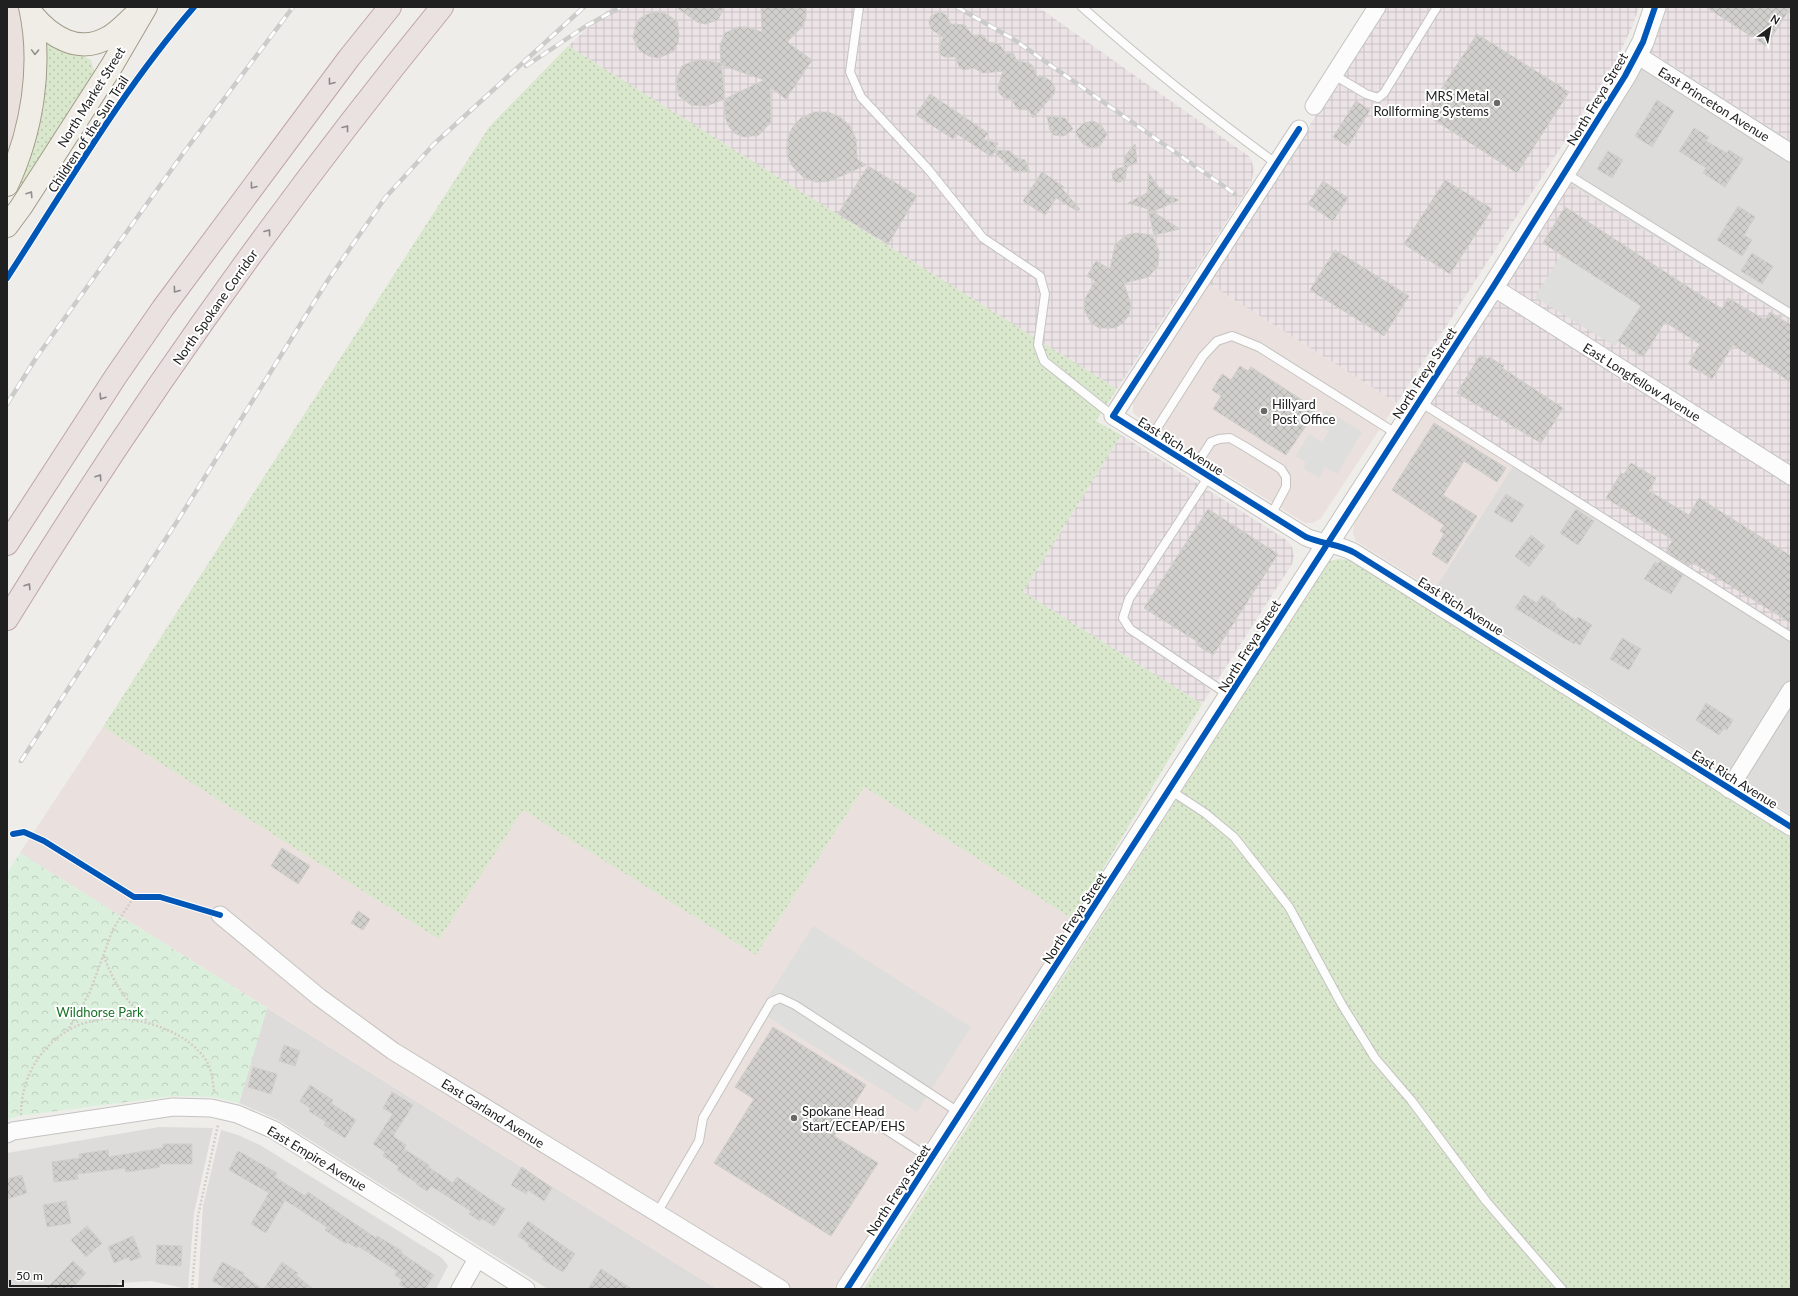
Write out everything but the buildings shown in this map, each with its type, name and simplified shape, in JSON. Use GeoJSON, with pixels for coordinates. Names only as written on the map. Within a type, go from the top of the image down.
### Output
{"type":"FeatureCollection","features":[{"type":"Feature","properties":{"kind":"highway"},"geometry":{"type":"LineString","coordinates":[[7,544],[159,314],[348,58],[382,7]]}},
{"type":"Feature","properties":{"kind":"highway"},"geometry":{"type":"LineString","coordinates":[[348,58],[390,7]]}},
{"type":"Feature","properties":{"kind":"highway","name":"North Spokane Corridor"},"geometry":{"type":"LineString","coordinates":[[7,619],[109,462],[216,303],[339,137],[442,7]]}},
{"type":"Feature","properties":{"kind":"main road"},"geometry":{"type":"LineString","coordinates":[[31,10],[48,31],[58,38],[79,45],[89,44],[109,37],[146,7]]}},
{"type":"Feature","properties":{"kind":"main road","name":"North Market Street"},"geometry":{"type":"LineString","coordinates":[[7,226],[21,207],[111,67],[146,7]]}},
{"type":"Feature","properties":{"kind":"main road"},"geometry":{"type":"LineString","coordinates":[[7,185],[18,162],[27,128],[34,79],[35,45],[31,10]]}},
{"type":"Feature","properties":{"kind":"street"},"geometry":{"type":"LineString","coordinates":[[1314,106],[1378,7]]}},
{"type":"Feature","properties":{"kind":"street","name":"North Freya Street"},"geometry":{"type":"LineString","coordinates":[[847,1289],[1493,287],[1637,55],[1655,7]]}},
{"type":"Feature","properties":{"kind":"street","name":"East Princeton Avenue"},"geometry":{"type":"LineString","coordinates":[[1637,55],[1791,153]]}},
{"type":"Feature","properties":{"kind":"street"},"geometry":{"type":"LineString","coordinates":[[1113,416],[1299,129]]}},
{"type":"Feature","properties":{"kind":"street","name":"East Longfellow Avenue"},"geometry":{"type":"LineString","coordinates":[[1493,287],[1791,476]]}},
{"type":"Feature","properties":{"kind":"street","name":"East Rich Avenue"},"geometry":{"type":"LineString","coordinates":[[1113,416],[1306,537],[1315,541],[1342,546],[1355,553],[1791,827]]}},
{"type":"Feature","properties":{"kind":"street"},"geometry":{"type":"LineString","coordinates":[[1729,788],[1791,690]]}},
{"type":"Feature","properties":{"kind":"street","name":"East Garland Avenue"},"geometry":{"type":"LineString","coordinates":[[220,915],[319,997],[393,1051],[781,1289]]}},
{"type":"Feature","properties":{"kind":"street","name":"East Empire Avenue"},"geometry":{"type":"LineString","coordinates":[[14,1132],[173,1106],[216,1109],[237,1114],[274,1130],[526,1289]]}},
{"type":"Feature","properties":{"kind":"street"},"geometry":{"type":"LineString","coordinates":[[460,1289],[477,1259]]}},
{"type":"Feature","properties":{"kind":"lane"},"geometry":{"type":"LineString","coordinates":[[859,7],[850,72],[861,97],[928,169],[983,238],[1040,276],[1045,294],[1038,345],[1044,361],[1113,416]]}},
{"type":"Feature","properties":{"kind":"lane"},"geometry":{"type":"LineString","coordinates":[[1082,7],[1128,48],[1243,140],[1277,164]]}},
{"type":"Feature","properties":{"kind":"lane"},"geometry":{"type":"LineString","coordinates":[[1334,75],[1366,94],[1378,98],[1384,93],[1437,7]]}},
{"type":"Feature","properties":{"kind":"lane"},"geometry":{"type":"LineString","coordinates":[[1565,172],[1791,314]]}},
{"type":"Feature","properties":{"kind":"lane"},"geometry":{"type":"LineString","coordinates":[[1150,439],[1203,356],[1217,341],[1232,336],[1259,347],[1397,435]]}},
{"type":"Feature","properties":{"kind":"lane"},"geometry":{"type":"LineString","coordinates":[[1419,401],[1791,637]]}},
{"type":"Feature","properties":{"kind":"lane"},"geometry":{"type":"LineString","coordinates":[[1195,467],[1211,442],[1230,438],[1275,465],[1281,469],[1286,477],[1286,487],[1271,515]]}},
{"type":"Feature","properties":{"kind":"lane"},"geometry":{"type":"LineString","coordinates":[[1209,476],[1129,599],[1122,618],[1130,629],[1230,696]]}},
{"type":"Feature","properties":{"kind":"lane"},"geometry":{"type":"LineString","coordinates":[[1170,790],[1206,813],[1234,837],[1260,870],[1289,907],[1342,1005],[1375,1058],[1411,1100],[1486,1201],[1562,1289]]}},
{"type":"Feature","properties":{"kind":"lane"},"geometry":{"type":"LineString","coordinates":[[657,1213],[698,1141],[703,1118],[722,1084],[771,1002],[780,998],[795,1005],[961,1113]]}},
{"type":"Feature","properties":{"kind":"lane"},"geometry":{"type":"LineString","coordinates":[[865,1116],[932,1159]]}},
{"type":"Feature","properties":{"kind":"path"},"geometry":{"type":"LineString","coordinates":[[68,1029],[82,1007],[104,956],[106,944],[113,929],[138,897],[128,893]]}},
{"type":"Feature","properties":{"kind":"path"},"geometry":{"type":"LineString","coordinates":[[104,956],[111,976],[120,992],[148,1022]]}},
{"type":"Feature","properties":{"kind":"path"},"geometry":{"type":"LineString","coordinates":[[14,1132],[28,1077],[47,1047],[68,1029],[80,1023],[101,1018],[118,1017],[148,1022],[169,1030],[192,1044],[206,1061],[213,1083],[216,1109],[198,1216],[192,1289]]}},
{"type":"Feature","properties":{"kind":"shaded area"},"geometry":{"type":"Polygon","coordinates":[[[7,7],[21,7],[25,29],[25,83],[20,113],[7,160],[7,7]]]}},
{"type":"Feature","properties":{"kind":"shaded area"},"geometry":{"type":"Polygon","coordinates":[[[611,7],[1038,7],[1250,157],[1254,169],[1251,184],[1117,389],[568,46],[611,7]]]}},
{"type":"Feature","properties":{"kind":"shaded area"},"geometry":{"type":"Polygon","coordinates":[[[1386,7],[1639,7],[1632,27],[1616,61],[1397,403],[1208,283],[1386,7]]]}},
{"type":"Feature","properties":{"kind":"shaded area"},"geometry":{"type":"Polygon","coordinates":[[[1666,7],[1791,7],[1791,141],[1650,51],[1666,7]]]}},
{"type":"Feature","properties":{"kind":"shaded area"},"geometry":{"type":"Polygon","coordinates":[[[1650,51],[1791,141],[1791,321],[1568,183],[1650,51]]]}},
{"type":"Feature","properties":{"kind":"shaded area"},"geometry":{"type":"Polygon","coordinates":[[[1568,183],[1791,321],[1791,642],[1424,410],[1568,183]]]}},
{"type":"Feature","properties":{"kind":"shaded area"},"geometry":{"type":"Polygon","coordinates":[[[1561,255],[1641,306],[1615,346],[1535,297],[1561,255]]]}},
{"type":"Feature","properties":{"kind":"shaded area"},"geometry":{"type":"Polygon","coordinates":[[[1208,283],[1397,403],[1321,518],[1313,523],[1305,523],[1144,423],[1133,412],[1133,399],[1208,283]]]}},
{"type":"Feature","properties":{"kind":"shaded area"},"geometry":{"type":"Polygon","coordinates":[[[1326,410],[1362,432],[1337,474],[1325,467],[1319,478],[1303,468],[1306,463],[1296,456],[1309,434],[1322,442],[1329,431],[1318,424],[1326,410]]]}},
{"type":"Feature","properties":{"kind":"shaded area"},"geometry":{"type":"Polygon","coordinates":[[[1424,410],[1513,466],[1434,590],[1356,541],[1353,533],[1354,524],[1424,410]]]}},
{"type":"Feature","properties":{"kind":"shaded area"},"geometry":{"type":"Polygon","coordinates":[[[1121,435],[1285,539],[1292,547],[1294,556],[1292,564],[1202,704],[1023,592],[1121,435]]]}},
{"type":"Feature","properties":{"kind":"shaded area"},"geometry":{"type":"Polygon","coordinates":[[[1513,466],[1791,642],[1791,815],[1434,590],[1513,466]]]}},
{"type":"Feature","properties":{"kind":"shaded area"},"geometry":{"type":"Polygon","coordinates":[[[103,727],[439,939],[522,809],[756,955],[864,787],[1073,919],[833,1289],[717,1289],[20,853],[103,727]]]}},
{"type":"Feature","properties":{"kind":"shaded area"},"geometry":{"type":"Polygon","coordinates":[[[813,926],[971,1027],[917,1112],[759,1011],[813,926]]]}},
{"type":"Feature","properties":{"kind":"shaded area"},"geometry":{"type":"Polygon","coordinates":[[[267,1008],[717,1289],[548,1289],[278,1120],[239,1103],[267,1008]]]}},
{"type":"Feature","properties":{"kind":"shaded area"},"geometry":{"type":"Polygon","coordinates":[[[159,1127],[213,1128],[194,1213],[188,1289],[151,1281],[120,1283],[108,1289],[7,1289],[7,1153],[159,1127]]]}},
{"type":"Feature","properties":{"kind":"shaded area"},"geometry":{"type":"Polygon","coordinates":[[[221,1130],[238,1135],[260,1145],[442,1258],[448,1266],[436,1289],[198,1289],[203,1206],[221,1130]]]}},
{"type":"Feature","properties":{"kind":"green space"},"geometry":{"type":"Polygon","coordinates":[[[52,40],[91,60],[94,72],[18,196],[15,193],[30,153],[45,45],[52,40]]]}},
{"type":"Feature","properties":{"kind":"green space"},"geometry":{"type":"Polygon","coordinates":[[[568,46],[1117,389],[1096,421],[1121,435],[1023,592],[1202,704],[1073,919],[864,787],[756,955],[523,810],[439,939],[103,727],[489,127],[568,46]]]}},
{"type":"Feature","properties":{"kind":"green space"},"geometry":{"type":"Polygon","coordinates":[[[1339,559],[1350,560],[1791,838],[1791,1289],[864,1289],[1323,570],[1330,561],[1339,559]]]}},
{"type":"Feature","properties":{"kind":"green space","name":"Wildhorse Park"},"geometry":{"type":"Polygon","coordinates":[[[20,853],[267,1008],[239,1103],[212,1097],[174,1096],[18,1116],[7,1120],[7,873],[20,853]]]}},
{"type":"Feature","properties":{"kind":"railway"},"geometry":{"type":"LineString","coordinates":[[7,404],[36,358],[182,155],[293,7]]}},
{"type":"Feature","properties":{"kind":"railway"},"geometry":{"type":"LineString","coordinates":[[21,761],[178,520],[328,280],[385,198],[434,144],[584,7]]}},
{"type":"Feature","properties":{"kind":"railway"},"geometry":{"type":"LineString","coordinates":[[526,66],[586,26],[621,7]]}},
{"type":"Feature","properties":{"kind":"railway"},"geometry":{"type":"LineString","coordinates":[[957,7],[1013,39],[1235,194]]}},
{"type":"Feature","properties":{"kind":"cycle path","name":"Children of the Sun Trail"},"geometry":{"type":"LineString","coordinates":[[7,278],[119,105],[143,71],[194,7]]}},
{"type":"Feature","properties":{"kind":"cycle path"},"geometry":{"type":"LineString","coordinates":[[847,1289],[1493,287],[1625,76],[1643,42],[1655,7]]}},
{"type":"Feature","properties":{"kind":"cycle path"},"geometry":{"type":"LineString","coordinates":[[1299,129],[1113,416],[1306,537],[1355,553],[1791,827]]}},
{"type":"Feature","properties":{"kind":"cycle path"},"geometry":{"type":"LineString","coordinates":[[13,834],[24,832],[44,841],[134,897],[160,897],[220,915]]}},
{"type":"Feature","properties":{"kind":"place","name":"MRS Metal Rollforming Systems"},"geometry":{"type":"Point","coordinates":[1497,103]}},
{"type":"Feature","properties":{"kind":"place","name":"Hillyard Post Office"},"geometry":{"type":"Point","coordinates":[1264,411]}},
{"type":"Feature","properties":{"kind":"place","name":"Spokane Head Start/ECEAP/EHS"},"geometry":{"type":"Point","coordinates":[794,1118]}}]}
